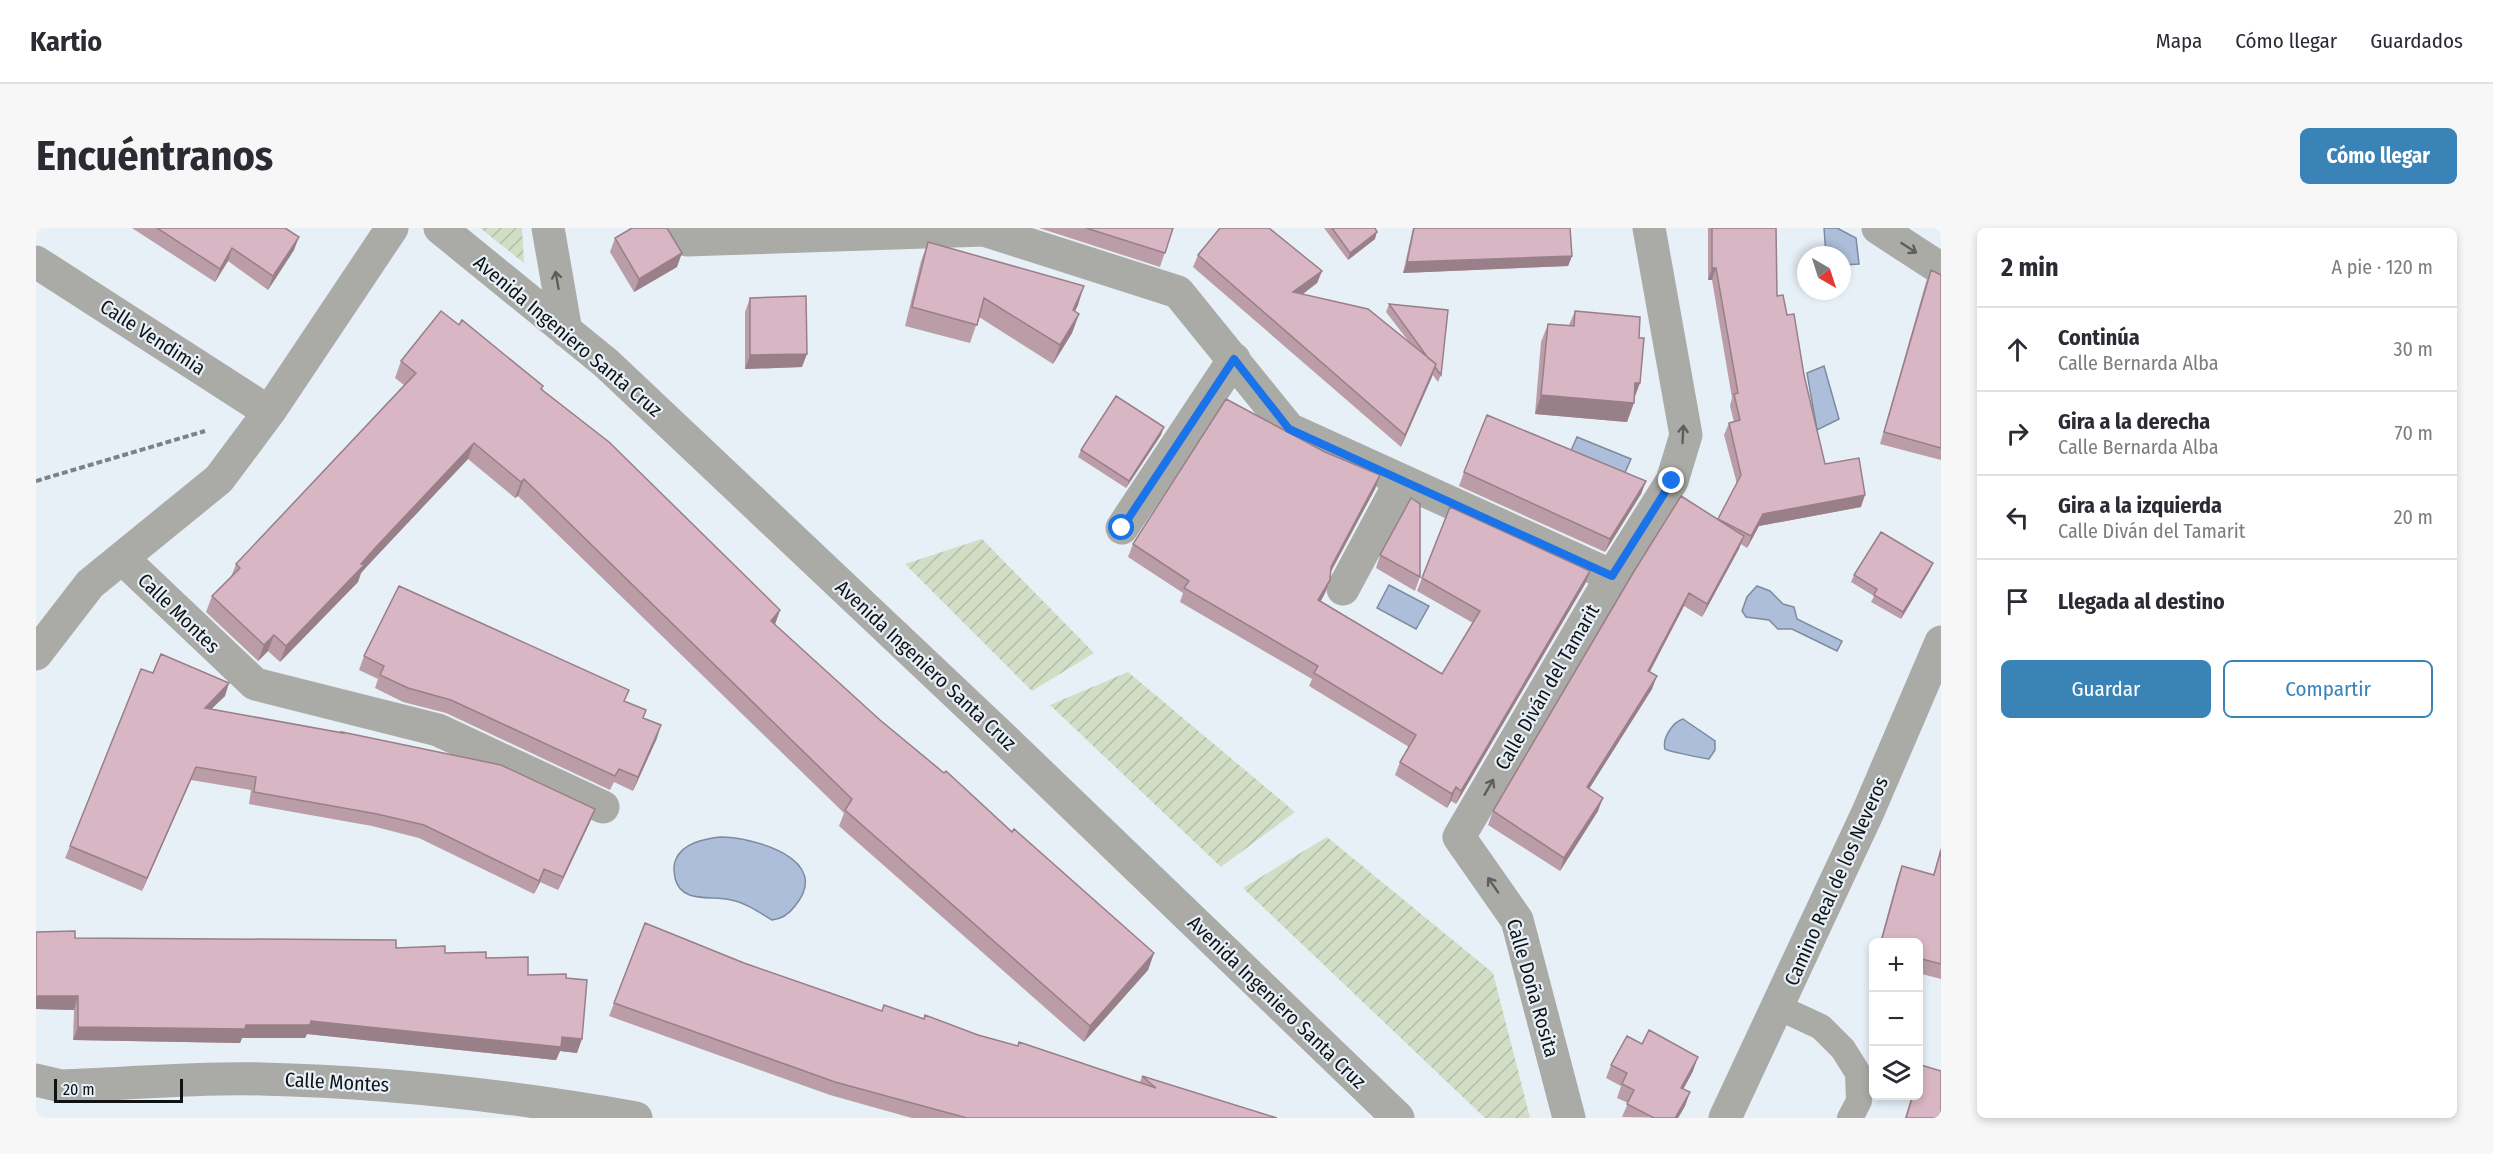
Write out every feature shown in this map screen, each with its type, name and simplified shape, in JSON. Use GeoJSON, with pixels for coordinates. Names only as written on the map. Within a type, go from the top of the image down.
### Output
{"type":"FeatureCollection","features":[{"type":"Feature","properties":{"kind":"street","name":"Calle Montes"},"geometry":{"type":"LineString","coordinates":[[36,654],[90,584],[219,478],[259,425],[392,228]]}},
{"type":"Feature","properties":{"kind":"street","name":"Avenida Ingeniero Santa Cruz"},"geometry":{"type":"LineString","coordinates":[[440,228],[606,363],[1398,1118]]}},
{"type":"Feature","properties":{"kind":"street"},"geometry":{"type":"LineString","coordinates":[[548,228],[566,331]]}},
{"type":"Feature","properties":{"kind":"street"},"geometry":{"type":"LineString","coordinates":[[682,228],[687,240],[984,230],[1178,292],[1289,429],[1612,576]]}},
{"type":"Feature","properties":{"kind":"street","name":"Calle Diván del Tamarit"},"geometry":{"type":"LineString","coordinates":[[1459,837],[1612,576],[1672,481],[1686,435],[1649,228]]}},
{"type":"Feature","properties":{"kind":"street"},"geometry":{"type":"LineString","coordinates":[[1878,228],[1941,269]]}},
{"type":"Feature","properties":{"kind":"street","name":"Calle Vendimia"},"geometry":{"type":"LineString","coordinates":[[36,262],[259,425]]}},
{"type":"Feature","properties":{"kind":"street"},"geometry":{"type":"LineString","coordinates":[[1122,528],[1234,359]]}},
{"type":"Feature","properties":{"kind":"street"},"geometry":{"type":"LineString","coordinates":[[1343,589],[1401,481]]}},
{"type":"Feature","properties":{"kind":"street","name":"Calle Montes"},"geometry":{"type":"LineString","coordinates":[[122,558],[255,684],[438,730],[603,807]]}},
{"type":"Feature","properties":{"kind":"street","name":"Camino Real de los Neveros"},"geometry":{"type":"LineString","coordinates":[[1725,1118],[1868,812],[1941,642]]}},
{"type":"Feature","properties":{"kind":"street","name":"Calle Doña Rosita"},"geometry":{"type":"LineString","coordinates":[[1459,837],[1517,920],[1569,1118]]}},
{"type":"Feature","properties":{"kind":"street","name":"Calle Montes"},"geometry":{"type":"LineString","coordinates":[[36,1080],[61,1086],[259,1079],[397,1085],[578,1107],[636,1118]]}},
{"type":"Feature","properties":{"kind":"lane"},"geometry":{"type":"LineString","coordinates":[[1778,1007],[1821,1027],[1844,1049],[1858,1073],[1859,1101],[1850,1118]]}},
{"type":"Feature","properties":{"kind":"path"},"geometry":{"type":"LineString","coordinates":[[36,480],[226,424],[259,425]]}},
{"type":"Feature","properties":{"kind":"green space"},"geometry":{"type":"Polygon","coordinates":[[[480,228],[522,228],[524,263],[480,228]]]}},
{"type":"Feature","properties":{"kind":"green space"},"geometry":{"type":"Polygon","coordinates":[[[982,539],[1094,653],[1032,691],[905,564],[982,539]]]}},
{"type":"Feature","properties":{"kind":"green space"},"geometry":{"type":"Polygon","coordinates":[[[1128,672],[1295,812],[1221,867],[1050,705],[1128,672]]]}},
{"type":"Feature","properties":{"kind":"green space"},"geometry":{"type":"Polygon","coordinates":[[[1327,837],[1493,973],[1530,1118],[1485,1118],[1243,888],[1327,837]]]}},
{"type":"Feature","properties":{"kind":"water"},"geometry":{"type":"Polygon","coordinates":[[[1824,228],[1837,228],[1856,238],[1859,264],[1851,264],[1851,246],[1825,246],[1824,228]]]}},
{"type":"Feature","properties":{"kind":"water"},"geometry":{"type":"Polygon","coordinates":[[[1824,366],[1839,419],[1817,430],[1807,373],[1824,366]]]}},
{"type":"Feature","properties":{"kind":"water"},"geometry":{"type":"Polygon","coordinates":[[[1577,437],[1631,459],[1623,477],[1569,455],[1577,437]]]}},
{"type":"Feature","properties":{"kind":"water"},"geometry":{"type":"Polygon","coordinates":[[[1389,585],[1429,606],[1416,629],[1377,608],[1389,585]]]}},
{"type":"Feature","properties":{"kind":"water"},"geometry":{"type":"Polygon","coordinates":[[[1757,586],[1770,591],[1783,604],[1794,607],[1797,619],[1842,641],[1837,651],[1792,629],[1778,629],[1769,620],[1746,617],[1742,611],[1747,597],[1757,586]]]}},
{"type":"Feature","properties":{"kind":"water"},"geometry":{"type":"Polygon","coordinates":[[[1683,719],[1715,741],[1715,750],[1709,759],[1665,749],[1665,740],[1669,731],[1683,719]]]}},
{"type":"Feature","properties":{"kind":"water"},"geometry":{"type":"Polygon","coordinates":[[[720,837],[769,846],[797,864],[804,875],[804,890],[795,906],[782,917],[772,920],[737,901],[698,897],[683,892],[678,886],[674,873],[674,864],[679,854],[695,843],[720,837]]]}},
{"type":"Feature","properties":{"kind":"building"},"geometry":{"type":"Polygon","coordinates":[[[157,228],[285,228],[299,237],[273,276],[232,248],[220,269],[157,228]]]}},
{"type":"Feature","properties":{"kind":"building"},"geometry":{"type":"Polygon","coordinates":[[[632,228],[667,228],[682,253],[639,279],[615,238],[632,228]]]}},
{"type":"Feature","properties":{"kind":"building"},"geometry":{"type":"Polygon","coordinates":[[[1086,228],[1173,228],[1165,253],[1086,228]]]}},
{"type":"Feature","properties":{"kind":"building"},"geometry":{"type":"Polygon","coordinates":[[[1220,228],[1269,228],[1322,271],[1293,292],[1368,309],[1436,364],[1405,435],[1198,255],[1220,228]]]}},
{"type":"Feature","properties":{"kind":"building"},"geometry":{"type":"Polygon","coordinates":[[[1332,228],[1375,228],[1377,232],[1350,253],[1332,228]]]}},
{"type":"Feature","properties":{"kind":"building"},"geometry":{"type":"Polygon","coordinates":[[[1414,228],[1570,228],[1572,256],[1407,262],[1414,228]]]}},
{"type":"Feature","properties":{"kind":"building"},"geometry":{"type":"Polygon","coordinates":[[[1712,228],[1776,228],[1777,296],[1783,295],[1787,315],[1794,314],[1804,375],[1825,464],[1859,458],[1865,495],[1763,514],[1751,536],[1718,519],[1741,475],[1729,423],[1740,420],[1734,394],[1738,393],[1716,268],[1712,268],[1712,228]]]}},
{"type":"Feature","properties":{"kind":"building"},"geometry":{"type":"Polygon","coordinates":[[[928,242],[1084,286],[1073,310],[1079,314],[1060,345],[984,298],[977,325],[912,307],[928,242]]]}},
{"type":"Feature","properties":{"kind":"building"},"geometry":{"type":"Polygon","coordinates":[[[1931,270],[1941,275],[1941,448],[1884,432],[1931,270]]]}},
{"type":"Feature","properties":{"kind":"building"},"geometry":{"type":"Polygon","coordinates":[[[806,296],[807,354],[750,355],[750,298],[806,296]]]}},
{"type":"Feature","properties":{"kind":"building"},"geometry":{"type":"Polygon","coordinates":[[[1389,304],[1448,310],[1441,375],[1435,367],[1436,364],[1428,358],[1389,304]]]}},
{"type":"Feature","properties":{"kind":"building"},"geometry":{"type":"Polygon","coordinates":[[[441,311],[459,325],[462,320],[543,386],[541,389],[609,442],[780,610],[771,621],[880,720],[944,773],[946,771],[1012,832],[1014,829],[1154,953],[1090,1026],[845,810],[852,799],[524,479],[521,482],[474,443],[361,564],[364,565],[286,646],[274,635],[264,645],[212,596],[240,568],[236,564],[416,373],[401,361],[441,311]]]}},
{"type":"Feature","properties":{"kind":"building"},"geometry":{"type":"Polygon","coordinates":[[[1575,311],[1640,317],[1639,338],[1644,338],[1640,383],[1635,383],[1634,403],[1541,395],[1548,324],[1574,326],[1575,311]]]}},
{"type":"Feature","properties":{"kind":"building"},"geometry":{"type":"Polygon","coordinates":[[[1116,396],[1164,427],[1129,481],[1081,450],[1116,396]]]}},
{"type":"Feature","properties":{"kind":"building"},"geometry":{"type":"Polygon","coordinates":[[[1226,399],[1325,452],[1380,475],[1331,567],[1330,580],[1318,600],[1442,674],[1480,611],[1422,578],[1450,507],[1590,571],[1461,791],[1456,787],[1452,794],[1400,762],[1416,735],[1314,673],[1318,666],[1184,588],[1189,581],[1133,544],[1226,399]]]}},
{"type":"Feature","properties":{"kind":"building"},"geometry":{"type":"Polygon","coordinates":[[[1487,415],[1646,481],[1610,539],[1464,472],[1487,415]]]}},
{"type":"Feature","properties":{"kind":"building"},"geometry":{"type":"Polygon","coordinates":[[[1681,496],[1744,536],[1707,604],[1689,593],[1648,671],[1657,676],[1587,787],[1603,798],[1564,858],[1493,811],[1681,496]]]}},
{"type":"Feature","properties":{"kind":"building"},"geometry":{"type":"Polygon","coordinates":[[[1411,498],[1420,504],[1420,577],[1380,555],[1411,498]]]}},
{"type":"Feature","properties":{"kind":"building"},"geometry":{"type":"Polygon","coordinates":[[[1881,532],[1933,563],[1903,612],[1874,595],[1877,589],[1854,575],[1881,532]]]}},
{"type":"Feature","properties":{"kind":"building"},"geometry":{"type":"Polygon","coordinates":[[[399,586],[629,690],[624,701],[646,710],[643,718],[661,725],[638,777],[619,769],[615,776],[451,700],[408,688],[380,675],[384,666],[364,656],[399,586]]]}},
{"type":"Feature","properties":{"kind":"building"},"geometry":{"type":"Polygon","coordinates":[[[161,654],[229,683],[205,708],[342,732],[501,765],[595,809],[563,877],[544,869],[539,881],[424,825],[377,814],[254,792],[256,777],[196,767],[147,878],[70,846],[141,669],[153,673],[161,654]]]}},
{"type":"Feature","properties":{"kind":"building"},"geometry":{"type":"Polygon","coordinates":[[[1941,850],[1941,964],[1923,959],[1923,938],[1882,938],[1902,866],[1934,875],[1941,850]]]}},
{"type":"Feature","properties":{"kind":"building"},"geometry":{"type":"Polygon","coordinates":[[[645,923],[744,963],[882,1011],[884,1005],[924,1019],[925,1015],[978,1035],[1018,1046],[1019,1042],[1156,1088],[1142,1076],[1277,1118],[967,1118],[835,1082],[614,1003],[645,923]]]}},
{"type":"Feature","properties":{"kind":"building"},"geometry":{"type":"Polygon","coordinates":[[[75,931],[75,938],[396,940],[396,948],[445,946],[445,953],[486,952],[486,958],[528,957],[528,975],[566,974],[566,978],[587,980],[582,1039],[562,1037],[561,1047],[311,1021],[310,1025],[246,1025],[245,1029],[78,1027],[78,996],[36,996],[36,932],[75,931]]]}},
{"type":"Feature","properties":{"kind":"building"},"geometry":{"type":"Polygon","coordinates":[[[1649,1030],[1698,1057],[1681,1088],[1690,1092],[1675,1118],[1654,1118],[1627,1104],[1634,1090],[1622,1084],[1627,1073],[1611,1065],[1627,1036],[1642,1044],[1649,1030]]]}},
{"type":"Feature","properties":{"kind":"building"},"geometry":{"type":"Polygon","coordinates":[[[1923,1066],[1941,1071],[1941,1118],[1906,1118],[1911,1100],[1923,1100],[1923,1066]]]}},
{"type":"Feature","properties":{"kind":"route"},"geometry":{"type":"LineString","coordinates":[[1122,528],[1234,359],[1289,429],[1612,576],[1672,481]]}}]}
